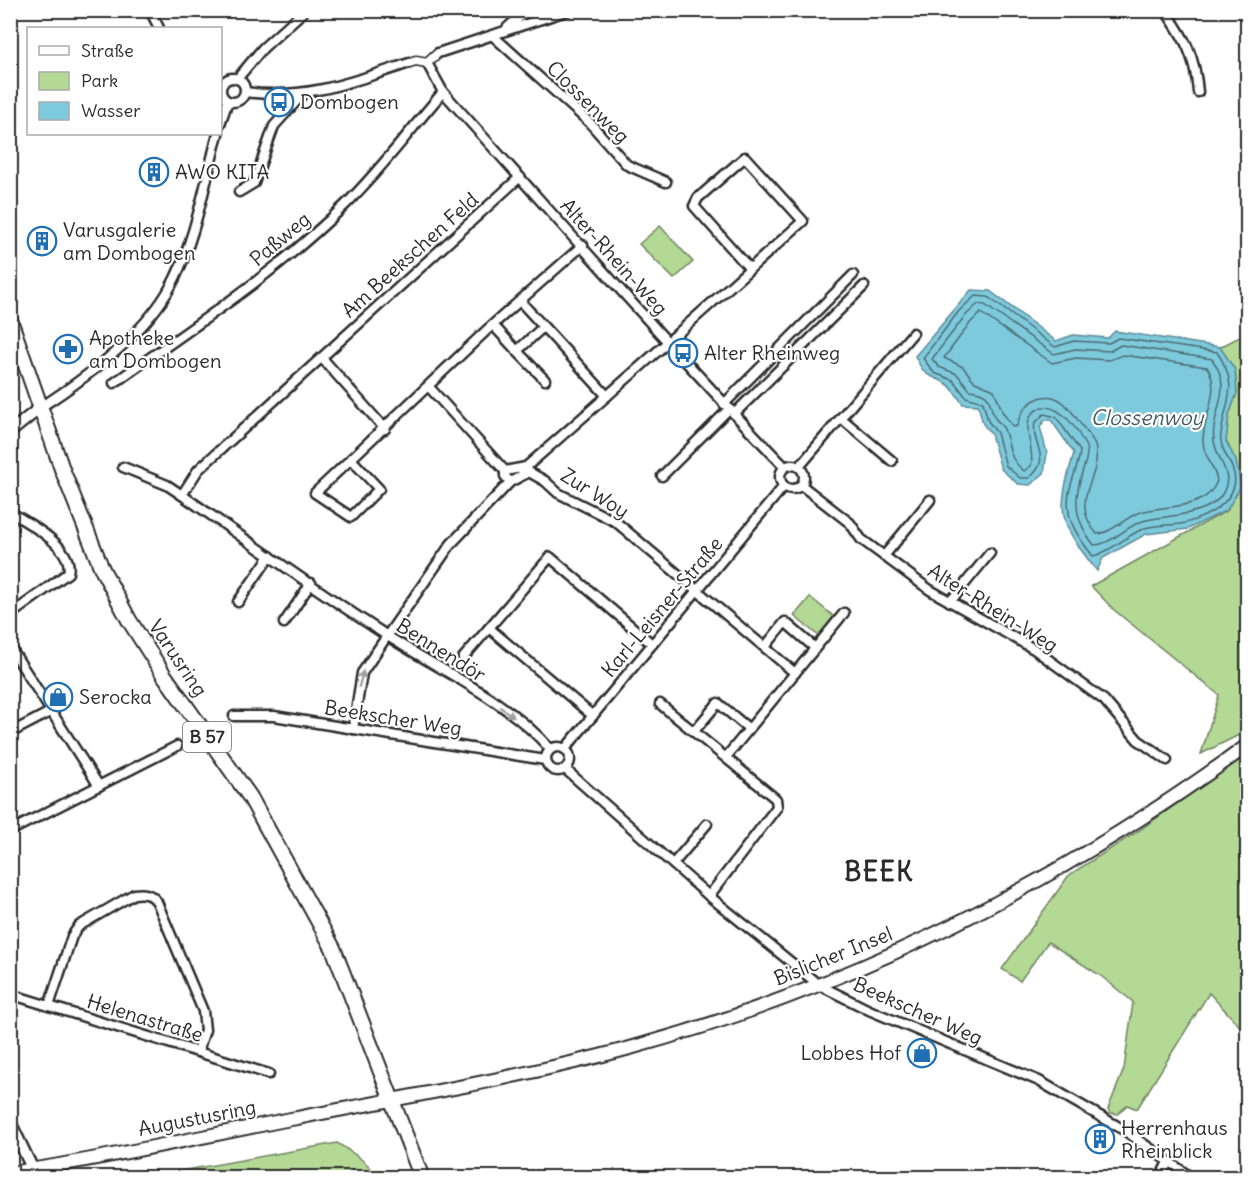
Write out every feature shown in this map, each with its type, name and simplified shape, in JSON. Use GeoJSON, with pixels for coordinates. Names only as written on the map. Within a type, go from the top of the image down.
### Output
{"type":"FeatureCollection","features":[{"type":"Feature","properties":{"kind":"main road","name":"Varusring"},"geometry":{"type":"LineString","coordinates":[[10,320],[62,469],[102,569],[129,620],[164,675],[250,797],[275,840],[333,948],[390,1100]]}},
{"type":"Feature","properties":{"kind":"main road","name":"Bislicher Insel"},"geometry":{"type":"LineString","coordinates":[[390,1100],[506,1078],[633,1047],[726,1018],[819,985],[932,936],[1066,866],[1187,790],[1248,746]]}},
{"type":"Feature","properties":{"kind":"main road","name":"Augustusring"},"geometry":{"type":"LineString","coordinates":[[10,1173],[35,1174],[390,1100]]}},
{"type":"Feature","properties":{"kind":"main road","name":"B 57"},"geometry":{"type":"LineString","coordinates":[[390,1100],[422,1178]]}},
{"type":"Feature","properties":{"kind":"street"},"geometry":{"type":"LineString","coordinates":[[150,10],[158,27]]}},
{"type":"Feature","properties":{"kind":"street"},"geometry":{"type":"LineString","coordinates":[[237,79],[263,48],[304,10]]}},
{"type":"Feature","properties":{"kind":"street"},"geometry":{"type":"LineString","coordinates":[[505,31],[527,10]]}},
{"type":"Feature","properties":{"kind":"street"},"geometry":{"type":"LineString","coordinates":[[245,92],[280,96],[302,94],[416,61],[427,63],[438,53],[569,10]]}},
{"type":"Feature","properties":{"kind":"street"},"geometry":{"type":"LineString","coordinates":[[1165,10],[1187,41],[1197,74],[1198,92]]}},
{"type":"Feature","properties":{"kind":"street","name":"Clossenweg"},"geometry":{"type":"LineString","coordinates":[[492,35],[582,115],[627,165],[666,182]]}},
{"type":"Feature","properties":{"kind":"street","name":"Alter-Rhein-Weg"},"geometry":{"type":"LineString","coordinates":[[427,63],[442,92],[583,245],[667,342],[785,467]]}},
{"type":"Feature","properties":{"kind":"street"},"geometry":{"type":"LineString","coordinates":[[222,83],[227,79],[237,79],[243,84],[245,92],[242,98],[228,101]]}},
{"type":"Feature","properties":{"kind":"street"},"geometry":{"type":"LineString","coordinates":[[222,92],[228,101]]}},
{"type":"Feature","properties":{"kind":"street","name":"Paßweg"},"geometry":{"type":"LineString","coordinates":[[114,382],[234,299],[313,234],[363,186],[442,92]]}},
{"type":"Feature","properties":{"kind":"street"},"geometry":{"type":"LineString","coordinates":[[239,192],[254,183],[270,134],[302,94]]}},
{"type":"Feature","properties":{"kind":"street"},"geometry":{"type":"LineString","coordinates":[[222,118],[228,101]]}},
{"type":"Feature","properties":{"kind":"street"},"geometry":{"type":"LineString","coordinates":[[10,432],[41,406],[83,379],[155,310],[170,288],[183,260],[218,135]]}},
{"type":"Feature","properties":{"kind":"street"},"geometry":{"type":"LineString","coordinates":[[353,729],[362,673],[451,544],[510,482],[527,470],[607,396],[750,269],[803,221],[745,157],[698,198],[694,206],[750,269]]}},
{"type":"Feature","properties":{"kind":"street","name":"Am Beekschen Feld"},"geometry":{"type":"LineString","coordinates":[[182,495],[198,470],[520,177]]}},
{"type":"Feature","properties":{"kind":"street"},"geometry":{"type":"LineString","coordinates":[[351,459],[379,489],[351,517],[315,493],[351,459],[385,429],[493,325],[583,245]]}},
{"type":"Feature","properties":{"kind":"street"},"geometry":{"type":"LineString","coordinates":[[662,476],[729,409],[853,275]]}},
{"type":"Feature","properties":{"kind":"street"},"geometry":{"type":"LineString","coordinates":[[729,409],[864,286]]}},
{"type":"Feature","properties":{"kind":"street"},"geometry":{"type":"LineString","coordinates":[[520,301],[607,396]]}},
{"type":"Feature","properties":{"kind":"street"},"geometry":{"type":"LineString","coordinates":[[493,325],[545,380]]}},
{"type":"Feature","properties":{"kind":"street"},"geometry":{"type":"LineString","coordinates":[[518,351],[543,327]]}},
{"type":"Feature","properties":{"kind":"street"},"geometry":{"type":"LineString","coordinates":[[799,467],[913,333]]}},
{"type":"Feature","properties":{"kind":"street"},"geometry":{"type":"LineString","coordinates":[[322,358],[385,429]]}},
{"type":"Feature","properties":{"kind":"street"},"geometry":{"type":"LineString","coordinates":[[429,387],[505,471],[505,476],[510,482]]}},
{"type":"Feature","properties":{"kind":"street"},"geometry":{"type":"LineString","coordinates":[[841,418],[892,461]]}},
{"type":"Feature","properties":{"kind":"street"},"geometry":{"type":"LineString","coordinates":[[792,465],[799,467],[804,474],[801,485],[794,489],[784,486],[780,476],[785,467],[792,465]]}},
{"type":"Feature","properties":{"kind":"street","name":"Bennendör"},"geometry":{"type":"LineString","coordinates":[[123,467],[167,485],[387,636],[450,672],[516,719],[550,749]]}},
{"type":"Feature","properties":{"kind":"street"},"geometry":{"type":"LineString","coordinates":[[505,471],[527,470]]}},
{"type":"Feature","properties":{"kind":"street","name":"Zur Woy"},"geometry":{"type":"LineString","coordinates":[[527,470],[545,481],[558,493],[616,522],[795,673]]}},
{"type":"Feature","properties":{"kind":"street","name":"Alter-Rhein-Weg"},"geometry":{"type":"LineString","coordinates":[[801,485],[850,523],[861,539],[884,556],[950,602],[1034,649],[1104,700],[1138,740],[1167,760]]}},
{"type":"Feature","properties":{"kind":"street","name":"Karl-Leisner-Straße"},"geometry":{"type":"LineString","coordinates":[[566,749],[784,486]]}},
{"type":"Feature","properties":{"kind":"street"},"geometry":{"type":"LineString","coordinates":[[884,556],[930,500]]}},
{"type":"Feature","properties":{"kind":"street"},"geometry":{"type":"LineString","coordinates":[[10,512],[66,552],[70,564],[68,573],[10,615]]}},
{"type":"Feature","properties":{"kind":"street"},"geometry":{"type":"LineString","coordinates":[[950,602],[990,553]]}},
{"type":"Feature","properties":{"kind":"street"},"geometry":{"type":"LineString","coordinates":[[238,602],[270,556]]}},
{"type":"Feature","properties":{"kind":"street"},"geometry":{"type":"LineString","coordinates":[[463,658],[550,557],[652,644]]}},
{"type":"Feature","properties":{"kind":"street"},"geometry":{"type":"LineString","coordinates":[[284,623],[310,583]]}},
{"type":"Feature","properties":{"kind":"street"},"geometry":{"type":"LineString","coordinates":[[726,756],[844,613]]}},
{"type":"Feature","properties":{"kind":"street"},"geometry":{"type":"LineString","coordinates":[[765,647],[785,622],[815,648]]}},
{"type":"Feature","properties":{"kind":"street"},"geometry":{"type":"LineString","coordinates":[[489,628],[593,716]]}},
{"type":"Feature","properties":{"kind":"street"},"geometry":{"type":"LineString","coordinates":[[10,647],[99,786]]}},
{"type":"Feature","properties":{"kind":"street"},"geometry":{"type":"LineString","coordinates":[[695,730],[718,703],[748,728]]}},
{"type":"Feature","properties":{"kind":"street"},"geometry":{"type":"LineString","coordinates":[[660,704],[695,730],[776,799],[777,807],[709,896]]}},
{"type":"Feature","properties":{"kind":"street"},"geometry":{"type":"LineString","coordinates":[[10,733],[52,711]]}},
{"type":"Feature","properties":{"kind":"street","name":"Beekscher Weg"},"geometry":{"type":"LineString","coordinates":[[234,716],[274,716],[546,760]]}},
{"type":"Feature","properties":{"kind":"street"},"geometry":{"type":"LineString","coordinates":[[10,831],[177,746]]}},
{"type":"Feature","properties":{"kind":"street"},"geometry":{"type":"LineString","coordinates":[[558,746],[566,749],[570,755],[570,763],[565,769],[553,770],[546,760],[550,749],[558,746]]}},
{"type":"Feature","properties":{"kind":"street","name":"Beekscher Weg"},"geometry":{"type":"LineString","coordinates":[[565,769],[709,896],[819,985],[869,1010],[1040,1081],[1124,1130],[1192,1178]]}},
{"type":"Feature","properties":{"kind":"street"},"geometry":{"type":"LineString","coordinates":[[673,864],[707,824]]}},
{"type":"Feature","properties":{"kind":"street"},"geometry":{"type":"LineString","coordinates":[[49,1006],[72,936],[79,926],[134,894],[143,893],[153,896],[203,1011],[206,1030],[198,1051]]}},
{"type":"Feature","properties":{"kind":"street","name":"Helenastraße"},"geometry":{"type":"LineString","coordinates":[[10,994],[269,1074]]}},
{"type":"Feature","properties":{"kind":"street"},"geometry":{"type":"LineString","coordinates":[[10,1122],[35,1174]]}},
{"type":"Feature","properties":{"kind":"street"},"geometry":{"type":"LineString","coordinates":[[1160,1178],[1168,1162]]}},
{"type":"Feature","properties":{"kind":"green space"},"geometry":{"type":"Polygon","coordinates":[[[660,226],[693,262],[674,279],[639,244],[660,226]]]}},
{"type":"Feature","properties":{"kind":"green space"},"geometry":{"type":"Polygon","coordinates":[[[1247,333],[1247,731],[1201,754],[1219,695],[1114,610],[1091,586],[1228,510],[1236,461],[1226,441],[1229,415],[1237,393],[1235,370],[1220,347],[1247,333]]]}},
{"type":"Feature","properties":{"kind":"green space"},"geometry":{"type":"Polygon","coordinates":[[[810,597],[837,619],[821,638],[794,616],[810,597]]]}},
{"type":"Feature","properties":{"kind":"green space"},"geometry":{"type":"Polygon","coordinates":[[[1247,754],[1247,801],[1240,853],[1248,891],[1247,1034],[1209,993],[1137,1109],[1127,1105],[1118,1114],[1110,1113],[1108,1109],[1124,1069],[1133,1002],[1101,976],[1048,942],[1020,981],[1002,969],[1069,875],[1137,832],[1247,754]]]}},
{"type":"Feature","properties":{"kind":"green space"},"geometry":{"type":"Polygon","coordinates":[[[337,1143],[365,1162],[378,1177],[147,1177],[337,1143]]]}},
{"type":"Feature","properties":{"kind":"water","name":"Clossenwoy"},"geometry":{"type":"Polygon","coordinates":[[[971,290],[990,291],[1056,341],[1073,335],[1108,338],[1115,331],[1220,347],[1235,370],[1237,393],[1229,415],[1226,441],[1236,461],[1241,486],[1227,510],[1188,529],[1146,534],[1103,558],[1097,571],[1074,540],[1064,516],[1065,490],[1074,453],[1051,420],[1045,420],[1040,427],[1047,453],[1044,473],[1030,485],[1018,484],[1001,469],[991,434],[983,424],[978,405],[963,404],[949,386],[925,373],[915,356],[971,290]]]}},
{"type":"Feature","properties":{"kind":"place","name":"Dombogen"},"geometry":{"type":"Point","coordinates":[279,102]}},
{"type":"Feature","properties":{"kind":"place","name":"AWO KITA"},"geometry":{"type":"Point","coordinates":[154,172]}},
{"type":"Feature","properties":{"kind":"place","name":"Varusgalerie am Dombogen"},"geometry":{"type":"Point","coordinates":[42,241]}},
{"type":"Feature","properties":{"kind":"place","name":"Apotheke am Dombogen"},"geometry":{"type":"Point","coordinates":[68,349]}},
{"type":"Feature","properties":{"kind":"place","name":"Alter Rheinweg"},"geometry":{"type":"Point","coordinates":[683,353]}},
{"type":"Feature","properties":{"kind":"place","name":"Serocka"},"geometry":{"type":"Point","coordinates":[58,697]}},
{"type":"Feature","properties":{"kind":"place","name":"Lobbes Hof"},"geometry":{"type":"Point","coordinates":[922,1053]}},
{"type":"Feature","properties":{"kind":"place","name":"Herrenhaus Rheinblick"},"geometry":{"type":"Point","coordinates":[1100,1139]}},
{"type":"Feature","properties":{"kind":"district","name":"BEEK"},"geometry":{"type":"Point","coordinates":[879,872]}}]}
